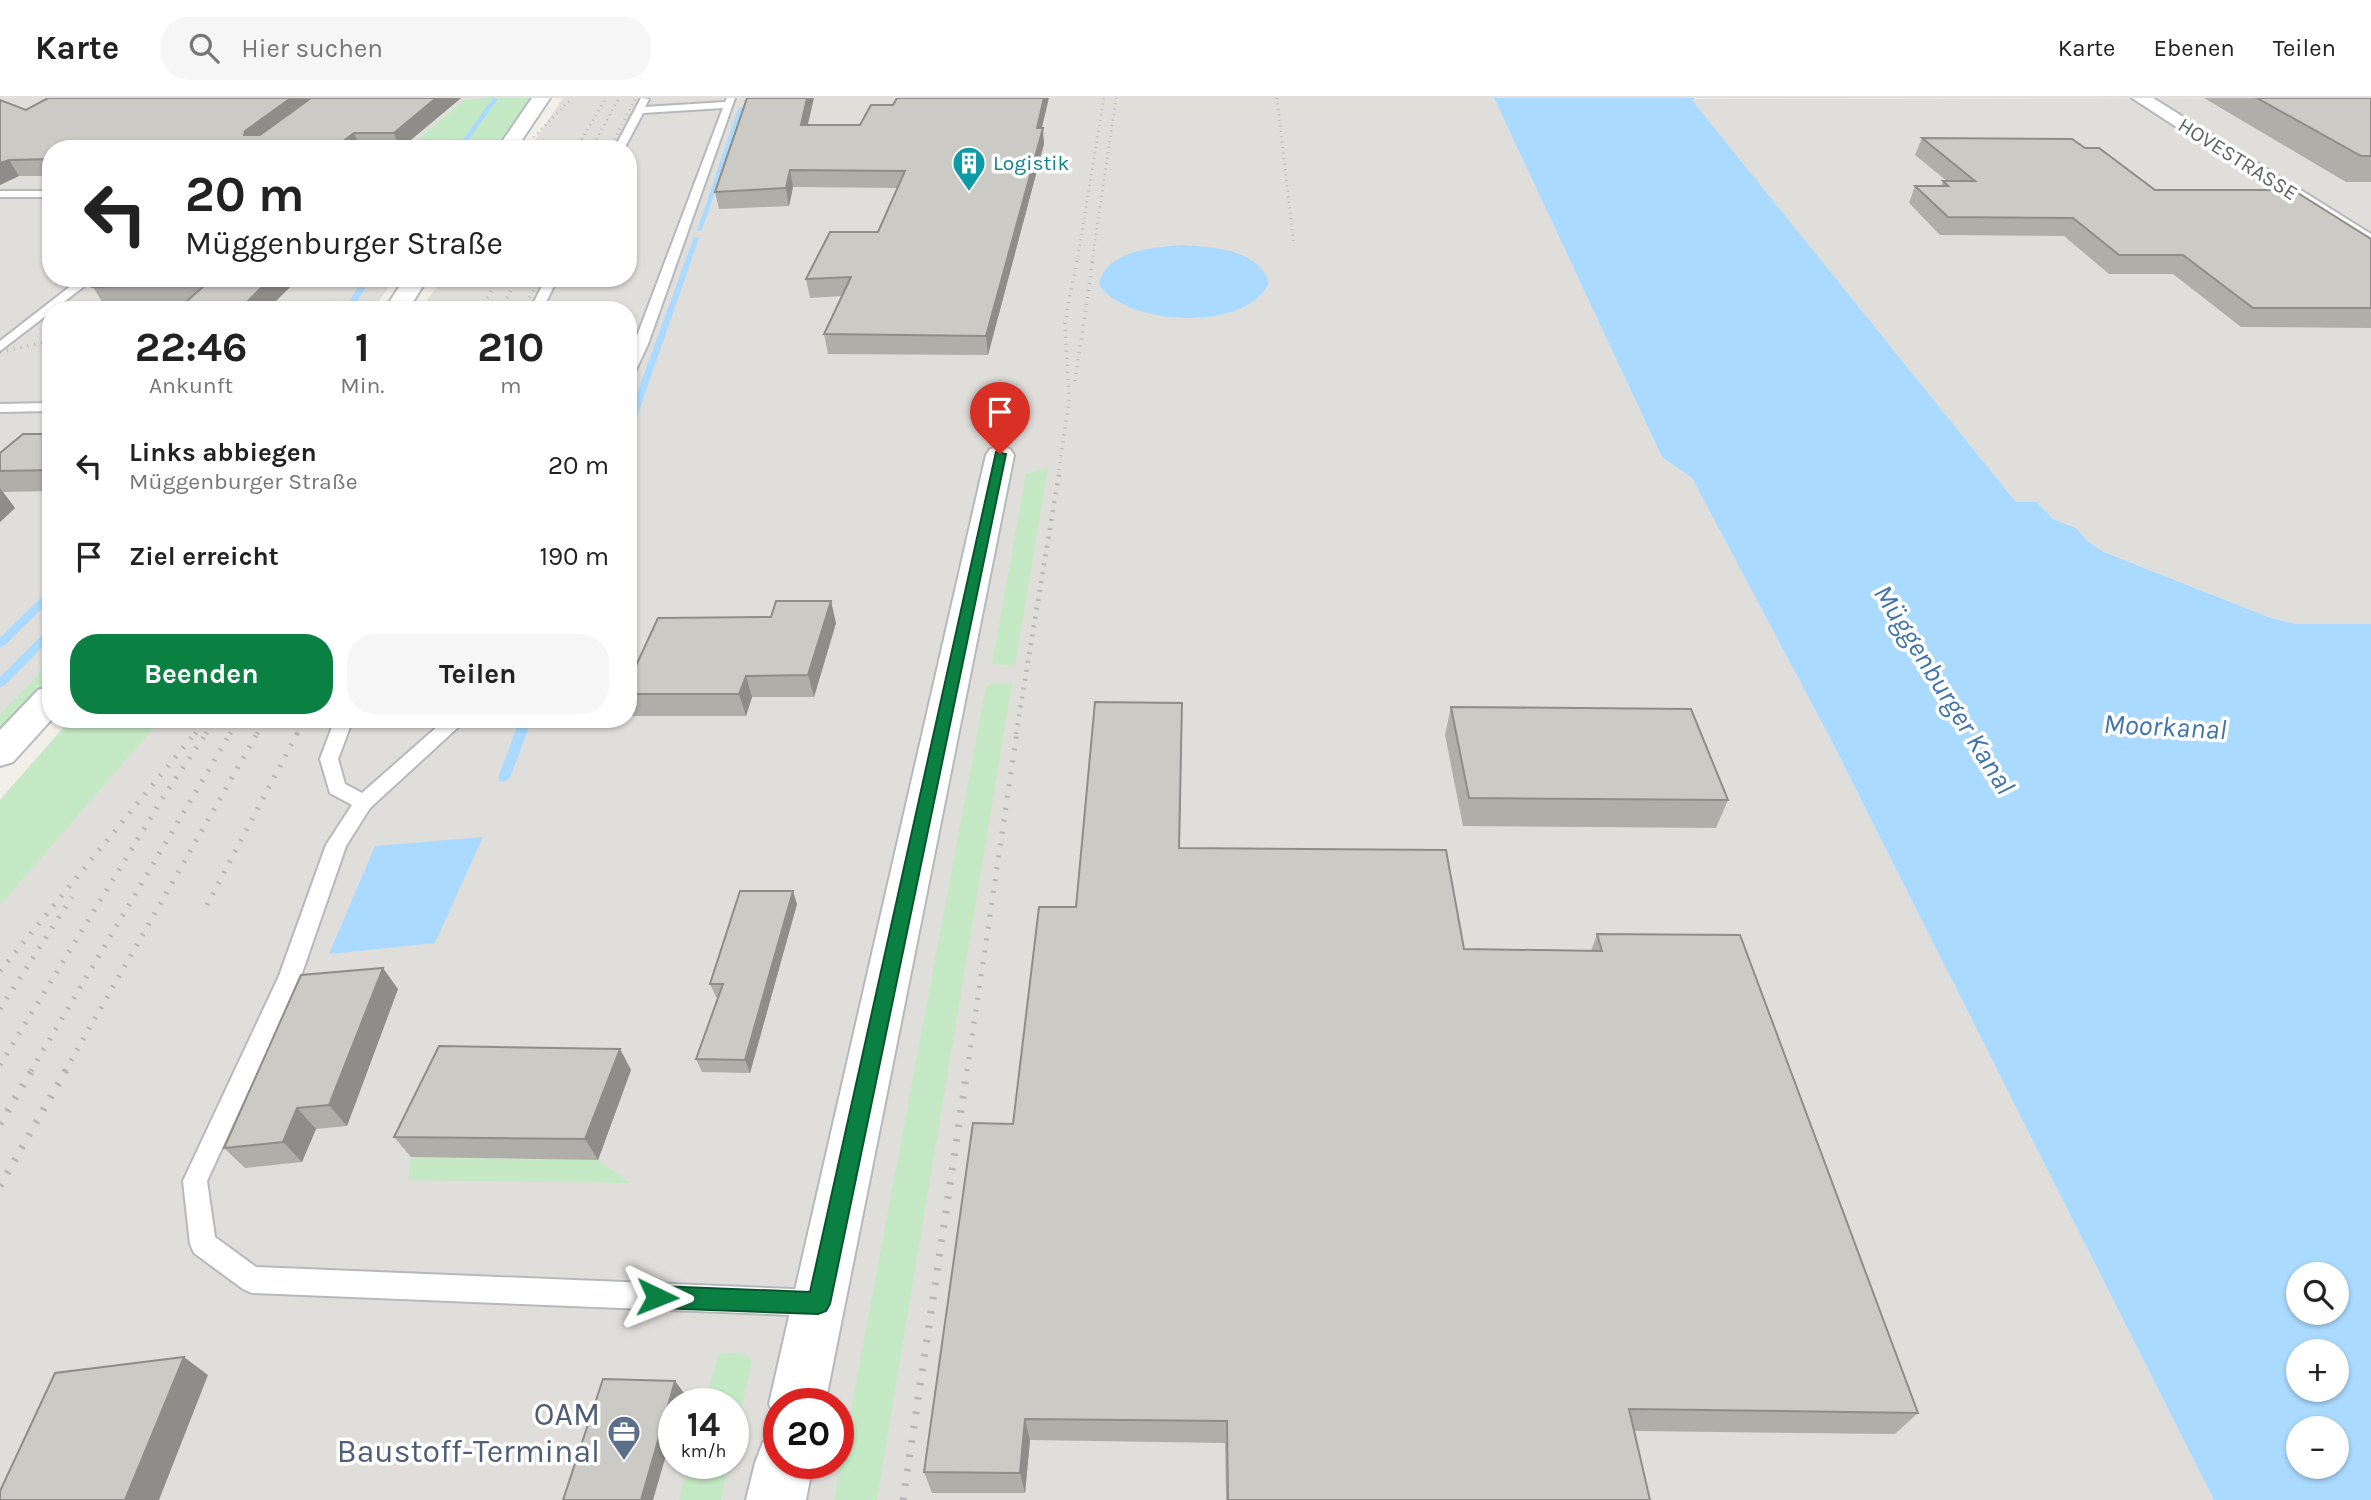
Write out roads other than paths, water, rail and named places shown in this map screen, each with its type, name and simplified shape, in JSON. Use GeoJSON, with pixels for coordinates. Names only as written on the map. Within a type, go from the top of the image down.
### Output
{"type":"FeatureCollection","features":[{"type":"Feature","properties":{"kind":"street"},"geometry":{"type":"LineString","coordinates":[[512,140],[541,98]]}},
{"type":"Feature","properties":{"kind":"street","name":"HOVESTRASSE"},"geometry":{"type":"LineString","coordinates":[[2141,98],[2371,243]]}},
{"type":"Feature","properties":{"kind":"street"},"geometry":{"type":"LineString","coordinates":[[800,1388],[1000,454]]}},
{"type":"Feature","properties":{"kind":"street"},"geometry":{"type":"LineString","coordinates":[[0,753],[42,708]]}},
{"type":"Feature","properties":{"kind":"street"},"geometry":{"type":"LineString","coordinates":[[776,1500],[781,1479]]}},
{"type":"Feature","properties":{"kind":"lane"},"geometry":{"type":"LineString","coordinates":[[624,140],[645,98]]}},
{"type":"Feature","properties":{"kind":"lane"},"geometry":{"type":"LineString","coordinates":[[637,355],[729,102],[639,110]]}},
{"type":"Feature","properties":{"kind":"lane"},"geometry":{"type":"LineString","coordinates":[[0,194],[42,194]]}},
{"type":"Feature","properties":{"kind":"lane"},"geometry":{"type":"LineString","coordinates":[[59,301],[77,287]]}},
{"type":"Feature","properties":{"kind":"lane"},"geometry":{"type":"LineString","coordinates":[[0,347],[42,314]]}},
{"type":"Feature","properties":{"kind":"lane"},"geometry":{"type":"LineString","coordinates":[[0,408],[42,407]]}},
{"type":"Feature","properties":{"kind":"lane"},"geometry":{"type":"LineString","coordinates":[[341,728],[329,759],[337,788],[363,803]]}},
{"type":"Feature","properties":{"kind":"lane"},"geometry":{"type":"LineString","coordinates":[[448,728],[363,803],[336,845],[290,976],[195,1181],[203,1244],[253,1280],[818,1304]]}},
{"type":"Feature","properties":{"kind":"water"},"geometry":{"type":"Polygon","coordinates":[[[1494,98],[1695,98],[1692,100],[2016,502],[2037,502],[2053,519],[2076,528],[2089,542],[2104,552],[2271,618],[2297,624],[2371,624],[2371,1500],[2214,1500],[1830,738],[1692,478],[1662,457],[1494,98]]]}},
{"type":"Feature","properties":{"kind":"water"},"geometry":{"type":"Polygon","coordinates":[[[1181,245],[1219,249],[1244,256],[1263,271],[1269,282],[1257,298],[1238,309],[1214,316],[1187,318],[1134,309],[1113,298],[1099,284],[1103,273],[1120,258],[1144,250],[1181,245]]]}},
{"type":"Feature","properties":{"kind":"water"},"geometry":{"type":"Polygon","coordinates":[[[483,837],[435,943],[329,954],[375,846],[483,837]]]}},
{"type":"Feature","properties":{"kind":"waterway"},"geometry":{"type":"LineString","coordinates":[[465,140],[495,99]]}},
{"type":"Feature","properties":{"kind":"waterway"},"geometry":{"type":"LineString","coordinates":[[699,230],[741,109]]}},
{"type":"Feature","properties":{"kind":"waterway"},"geometry":{"type":"LineString","coordinates":[[637,405],[696,238]]}},
{"type":"Feature","properties":{"kind":"waterway"},"geometry":{"type":"LineString","coordinates":[[353,301],[363,287]]}},
{"type":"Feature","properties":{"kind":"waterway"},"geometry":{"type":"LineString","coordinates":[[0,644],[42,603]]}},
{"type":"Feature","properties":{"kind":"waterway"},"geometry":{"type":"LineString","coordinates":[[0,683],[42,641]]}},
{"type":"Feature","properties":{"kind":"waterway"},"geometry":{"type":"LineString","coordinates":[[504,778],[523,728]]}},
{"type":"Feature","properties":{"kind":"railway"},"geometry":{"type":"LineString","coordinates":[[531,140],[572,98]]}},
{"type":"Feature","properties":{"kind":"railway"},"geometry":{"type":"LineString","coordinates":[[581,140],[606,98]]}},
{"type":"Feature","properties":{"kind":"railway"},"geometry":{"type":"LineString","coordinates":[[596,140],[619,98]]}},
{"type":"Feature","properties":{"kind":"railway"},"geometry":{"type":"LineString","coordinates":[[614,140],[636,98]]}},
{"type":"Feature","properties":{"kind":"railway"},"geometry":{"type":"LineString","coordinates":[[1077,262],[1104,98]]}},
{"type":"Feature","properties":{"kind":"railway"},"geometry":{"type":"LineString","coordinates":[[1092,262],[1116,98]]}},
{"type":"Feature","properties":{"kind":"railway"},"geometry":{"type":"LineString","coordinates":[[1277,98],[1294,246]]}},
{"type":"Feature","properties":{"kind":"railway"},"geometry":{"type":"LineString","coordinates":[[1059,470],[1069,399],[1065,323],[1077,260]]}},
{"type":"Feature","properties":{"kind":"railway"},"geometry":{"type":"LineString","coordinates":[[1075,381],[1093,260]]}},
{"type":"Feature","properties":{"kind":"railway"},"geometry":{"type":"LineString","coordinates":[[485,301],[494,287]]}},
{"type":"Feature","properties":{"kind":"railway"},"geometry":{"type":"LineString","coordinates":[[505,301],[513,287]]}},
{"type":"Feature","properties":{"kind":"railway"},"geometry":{"type":"LineString","coordinates":[[528,301],[535,287]]}},
{"type":"Feature","properties":{"kind":"railway"},"geometry":{"type":"LineString","coordinates":[[0,352],[42,343]]}},
{"type":"Feature","properties":{"kind":"railway"},"geometry":{"type":"LineString","coordinates":[[1016,734],[1060,468]]}},
{"type":"Feature","properties":{"kind":"railway"},"geometry":{"type":"LineString","coordinates":[[195,734],[200,728]]}},
{"type":"Feature","properties":{"kind":"railway"},"geometry":{"type":"LineString","coordinates":[[206,734],[210,728]]}},
{"type":"Feature","properties":{"kind":"railway"},"geometry":{"type":"LineString","coordinates":[[230,734],[234,728]]}},
{"type":"Feature","properties":{"kind":"railway"},"geometry":{"type":"LineString","coordinates":[[257,734],[261,728]]}},
{"type":"Feature","properties":{"kind":"railway"},"geometry":{"type":"LineString","coordinates":[[297,734],[300,728]]}},
{"type":"Feature","properties":{"kind":"railway"},"geometry":{"type":"LineString","coordinates":[[0,971],[196,732]]}},
{"type":"Feature","properties":{"kind":"railway"},"geometry":{"type":"LineString","coordinates":[[0,1065],[164,796],[207,732]]}},
{"type":"Feature","properties":{"kind":"railway"},"geometry":{"type":"LineString","coordinates":[[31,1071],[231,732]]}},
{"type":"Feature","properties":{"kind":"railway"},"geometry":{"type":"LineString","coordinates":[[65,1071],[258,732]]}},
{"type":"Feature","properties":{"kind":"railway"},"geometry":{"type":"LineString","coordinates":[[207,905],[298,732]]}},
{"type":"Feature","properties":{"kind":"railway"},"geometry":{"type":"LineString","coordinates":[[967,1071],[1017,732]]}},
{"type":"Feature","properties":{"kind":"railway"},"geometry":{"type":"LineString","coordinates":[[0,1009],[72,897]]}},
{"type":"Feature","properties":{"kind":"railway"},"geometry":{"type":"LineString","coordinates":[[0,1124],[32,1070]]}},
{"type":"Feature","properties":{"kind":"railway"},"geometry":{"type":"LineString","coordinates":[[0,1186],[66,1070]]}},
{"type":"Feature","properties":{"kind":"railway"},"geometry":{"type":"LineString","coordinates":[[903,1500],[967,1070]]}},
{"type":"Feature","properties":{"kind":"place","name":"Logistik"},"geometry":{"type":"Point","coordinates":[969,193]}},
{"type":"Feature","properties":{"kind":"place","name":"OAM Baustoff-Terminal"},"geometry":{"type":"Point","coordinates":[624,1462]}},
{"type":"Feature","properties":{"kind":"water label","name":"Müggenburger Kanal"},"geometry":{"type":"Point","coordinates":[1945,689]}},
{"type":"Feature","properties":{"kind":"water label","name":"Moorkanal"},"geometry":{"type":"Point","coordinates":[2165,726]}}]}
